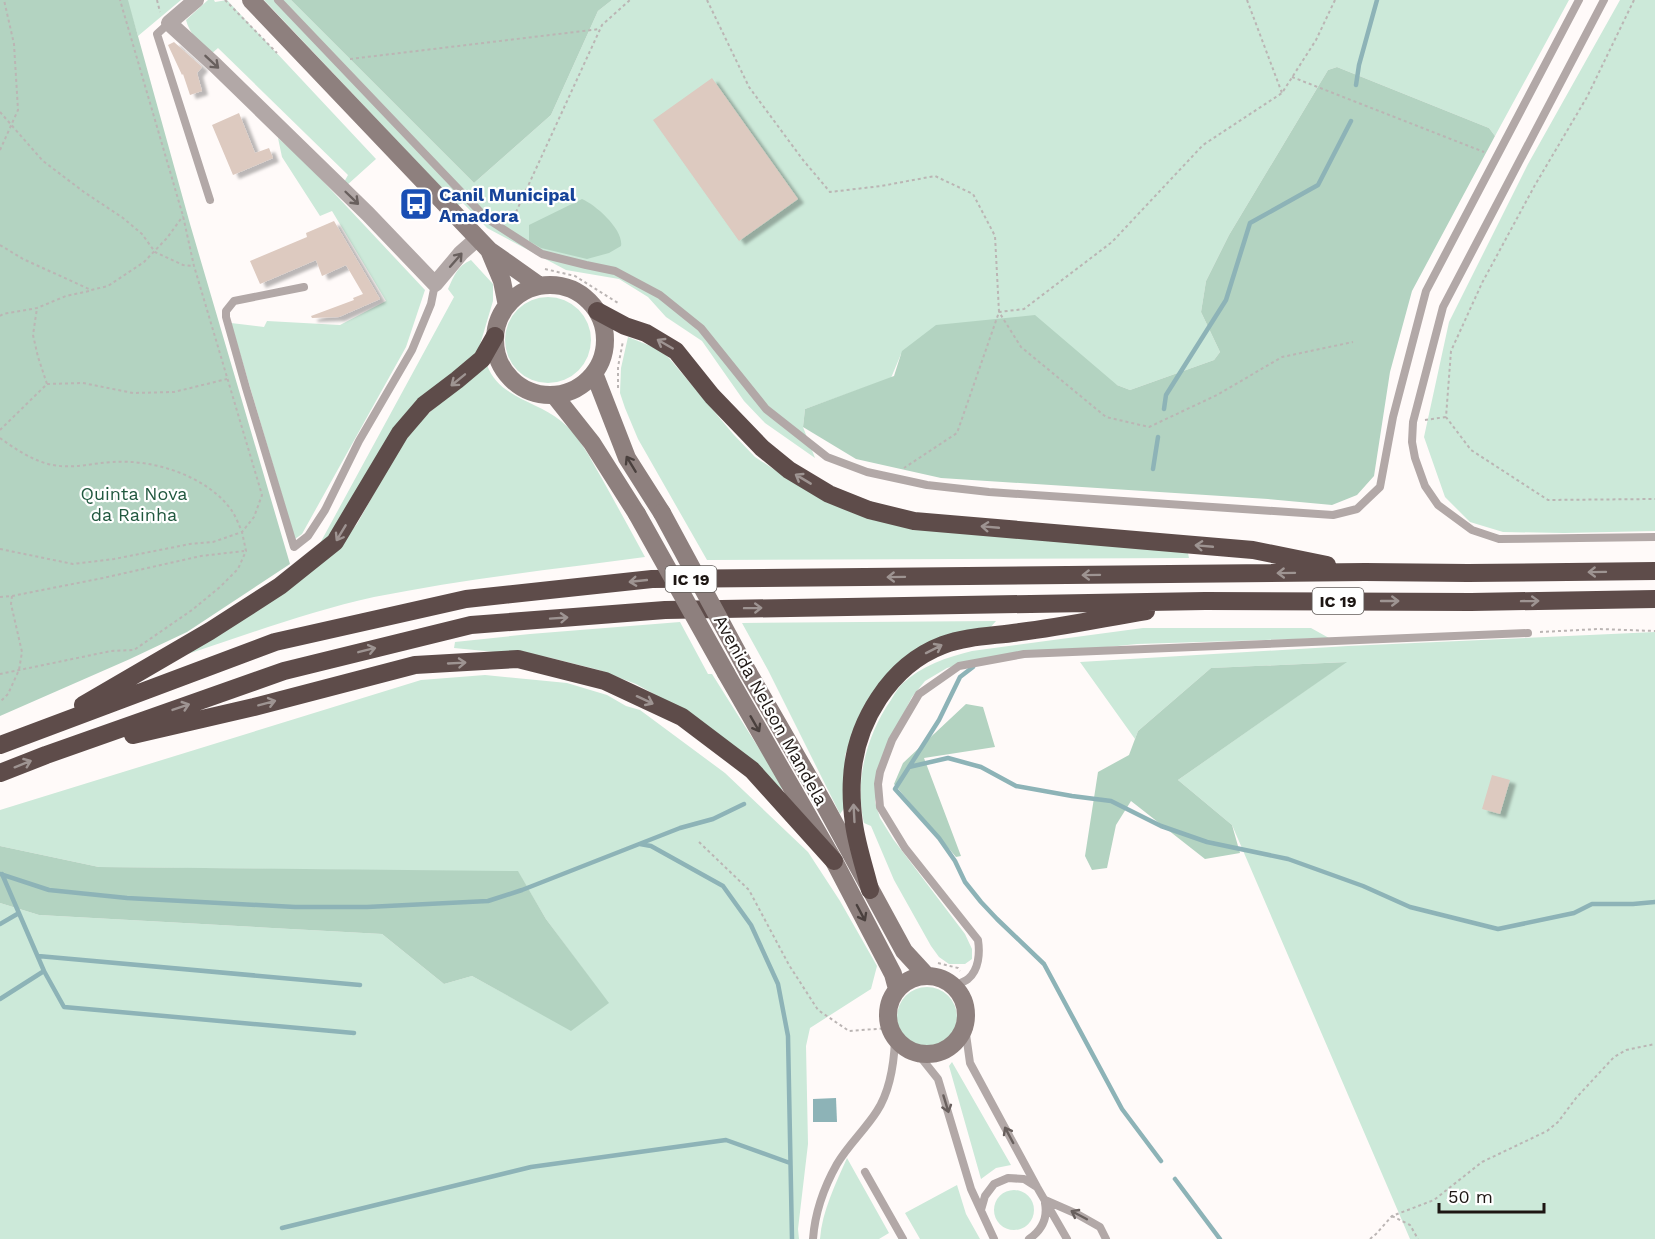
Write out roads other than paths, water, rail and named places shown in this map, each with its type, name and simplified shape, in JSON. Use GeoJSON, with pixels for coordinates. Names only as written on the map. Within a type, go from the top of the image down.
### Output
{"type":"FeatureCollection","features":[{"type":"Feature","properties":{"kind":"highway"},"geometry":{"type":"LineString","coordinates":[[597,311],[626,326],[646,333],[676,351],[712,396],[762,448],[789,470],[829,494],[869,510],[914,521],[1253,550],[1365,572]]}},
{"type":"Feature","properties":{"kind":"highway"},"geometry":{"type":"LineString","coordinates":[[38,730],[210,631],[280,586],[335,542],[400,433],[424,405],[482,359],[495,336]]}},
{"type":"Feature","properties":{"kind":"highway","name":"IC 19"},"geometry":{"type":"LineString","coordinates":[[0,745],[275,642],[466,599],[652,579],[1655,571]]}},
{"type":"Feature","properties":{"kind":"highway","name":"IC 19"},"geometry":{"type":"LineString","coordinates":[[0,773],[284,671],[471,625],[665,610],[1205,601],[1471,602],[1655,599]]}},
{"type":"Feature","properties":{"kind":"highway"},"geometry":{"type":"LineString","coordinates":[[870,891],[854,824],[852,778],[855,755],[868,717],[891,680],[906,666],[943,645],[971,638],[1205,601]]}},
{"type":"Feature","properties":{"kind":"highway"},"geometry":{"type":"LineString","coordinates":[[46,755],[254,706],[414,665],[518,660],[605,681],[682,717],[752,770],[834,861]]}},
{"type":"Feature","properties":{"kind":"main road"},"geometry":{"type":"LineString","coordinates":[[251,0],[483,244],[540,286]]}},
{"type":"Feature","properties":{"kind":"main road"},"geometry":{"type":"LineString","coordinates":[[483,244],[502,281],[507,306]]}},
{"type":"Feature","properties":{"kind":"main road"},"geometry":{"type":"LineString","coordinates":[[553,285],[566,288],[583,297],[597,311],[604,332],[603,354],[594,373],[576,388],[554,395],[538,394],[523,388],[511,379],[501,366],[496,352],[495,336],[499,320],[507,306],[522,293],[540,286],[553,285]]}},
{"type":"Feature","properties":{"kind":"main road","name":"Avenida Nelson Mandela"},"geometry":{"type":"LineString","coordinates":[[594,373],[627,458],[662,513],[904,951],[927,976]]}},
{"type":"Feature","properties":{"kind":"main road","name":"Avenida Nelson Mandela"},"geometry":{"type":"LineString","coordinates":[[554,395],[592,443],[637,514],[834,861],[893,974],[897,989]]}},
{"type":"Feature","properties":{"kind":"main road"},"geometry":{"type":"LineString","coordinates":[[927,976],[946,980],[954,986],[963,998],[967,1012],[960,1038],[947,1050],[932,1055],[918,1054],[906,1049],[892,1034],[888,1007],[897,989],[916,977],[927,976]]}},
{"type":"Feature","properties":{"kind":"street"},"geometry":{"type":"LineString","coordinates":[[196,0],[169,23],[215,64],[362,208],[435,284],[461,253],[483,244]]}},
{"type":"Feature","properties":{"kind":"lane"},"geometry":{"type":"LineString","coordinates":[[278,0],[486,218],[543,254],[615,271],[660,295],[701,328],[766,409],[827,457],[867,472],[927,485],[989,492],[1333,515],[1357,509],[1380,487],[1393,417],[1426,291],[1579,0]]}},
{"type":"Feature","properties":{"kind":"lane"},"geometry":{"type":"LineString","coordinates":[[1604,0],[1443,307],[1413,422],[1412,442],[1425,486],[1438,505],[1472,530],[1499,539],[1655,537]]}},
{"type":"Feature","properties":{"kind":"lane"},"geometry":{"type":"LineString","coordinates":[[169,23],[157,34],[210,200]]}},
{"type":"Feature","properties":{"kind":"lane"},"geometry":{"type":"LineString","coordinates":[[304,286],[234,302],[226,311],[246,388],[294,547],[308,536],[325,510],[359,441],[412,350],[431,304],[435,284]]}},
{"type":"Feature","properties":{"kind":"lane"},"geometry":{"type":"LineString","coordinates":[[954,986],[969,978],[976,968],[980,954],[978,940],[904,848],[880,807],[878,784],[892,740],[919,694],[959,666],[1024,654],[1528,633]]}},
{"type":"Feature","properties":{"kind":"lane"},"geometry":{"type":"LineString","coordinates":[[965,1026],[970,1063],[1067,1239]]}},
{"type":"Feature","properties":{"kind":"lane"},"geometry":{"type":"LineString","coordinates":[[813,1239],[814,1223],[822,1194],[838,1163],[878,1110],[888,1085],[894,1060],[892,1034]]}},
{"type":"Feature","properties":{"kind":"lane"},"geometry":{"type":"LineString","coordinates":[[918,1054],[938,1078],[971,1189],[995,1238]]}},
{"type":"Feature","properties":{"kind":"lane"},"geometry":{"type":"LineString","coordinates":[[865,1172],[903,1239]]}},
{"type":"Feature","properties":{"kind":"lane"},"geometry":{"type":"LineString","coordinates":[[981,1210],[985,1196],[994,1184],[1008,1178],[1024,1179],[1037,1187]]}},
{"type":"Feature","properties":{"kind":"lane"},"geometry":{"type":"LineString","coordinates":[[1029,1239],[1037,1234],[1044,1224],[1047,1212],[1045,1200]]}},
{"type":"Feature","properties":{"kind":"lane"},"geometry":{"type":"LineString","coordinates":[[1045,1200],[1100,1227],[1106,1239]]}},
{"type":"Feature","properties":{"kind":"water"},"geometry":{"type":"Polygon","coordinates":[[[836,1098],[837,1122],[813,1122],[813,1099],[836,1098]]]}},
{"type":"Feature","properties":{"kind":"waterway"},"geometry":{"type":"LineString","coordinates":[[1356,85],[1359,65],[1377,0]]}},
{"type":"Feature","properties":{"kind":"waterway"},"geometry":{"type":"LineString","coordinates":[[1164,409],[1166,395],[1226,300],[1250,223],[1318,185],[1351,121]]}},
{"type":"Feature","properties":{"kind":"waterway"},"geometry":{"type":"LineString","coordinates":[[1153,469],[1158,437]]}},
{"type":"Feature","properties":{"kind":"waterway"},"geometry":{"type":"LineString","coordinates":[[973,667],[960,677],[939,720],[895,789],[939,838],[955,861],[965,882],[981,902],[1044,964],[1122,1109],[1161,1161]]}},
{"type":"Feature","properties":{"kind":"waterway"},"geometry":{"type":"LineString","coordinates":[[909,767],[948,758],[981,767],[1016,786],[1111,801],[1161,826],[1207,842],[1288,859],[1363,886],[1410,907],[1498,929],[1574,913],[1592,904],[1655,902]]}},
{"type":"Feature","properties":{"kind":"waterway"},"geometry":{"type":"LineString","coordinates":[[0,874],[49,890],[127,898],[295,907],[367,907],[488,901],[522,890],[680,828],[713,819],[744,804]]}},
{"type":"Feature","properties":{"kind":"waterway"},"geometry":{"type":"LineString","coordinates":[[640,844],[651,846],[723,886],[751,925],[778,984],[788,1036],[792,1239]]}},
{"type":"Feature","properties":{"kind":"waterway"},"geometry":{"type":"LineString","coordinates":[[0,999],[44,971],[2,874]]}},
{"type":"Feature","properties":{"kind":"waterway"},"geometry":{"type":"LineString","coordinates":[[0,924],[19,913]]}},
{"type":"Feature","properties":{"kind":"waterway"},"geometry":{"type":"LineString","coordinates":[[38,956],[360,985]]}},
{"type":"Feature","properties":{"kind":"waterway"},"geometry":{"type":"LineString","coordinates":[[44,971],[64,1007],[354,1033]]}},
{"type":"Feature","properties":{"kind":"waterway"},"geometry":{"type":"LineString","coordinates":[[282,1228],[531,1167],[726,1140],[790,1163]]}},
{"type":"Feature","properties":{"kind":"waterway"},"geometry":{"type":"LineString","coordinates":[[1175,1179],[1220,1239]]}},
{"type":"Feature","properties":{"kind":"place","name":"Canil Municipal Amadora"},"geometry":{"type":"Point","coordinates":[416,204]}},
{"type":"Feature","properties":{"kind":"park label","name":"Quinta Nova da Rainha"},"geometry":{"type":"Point","coordinates":[134,503]}}]}
